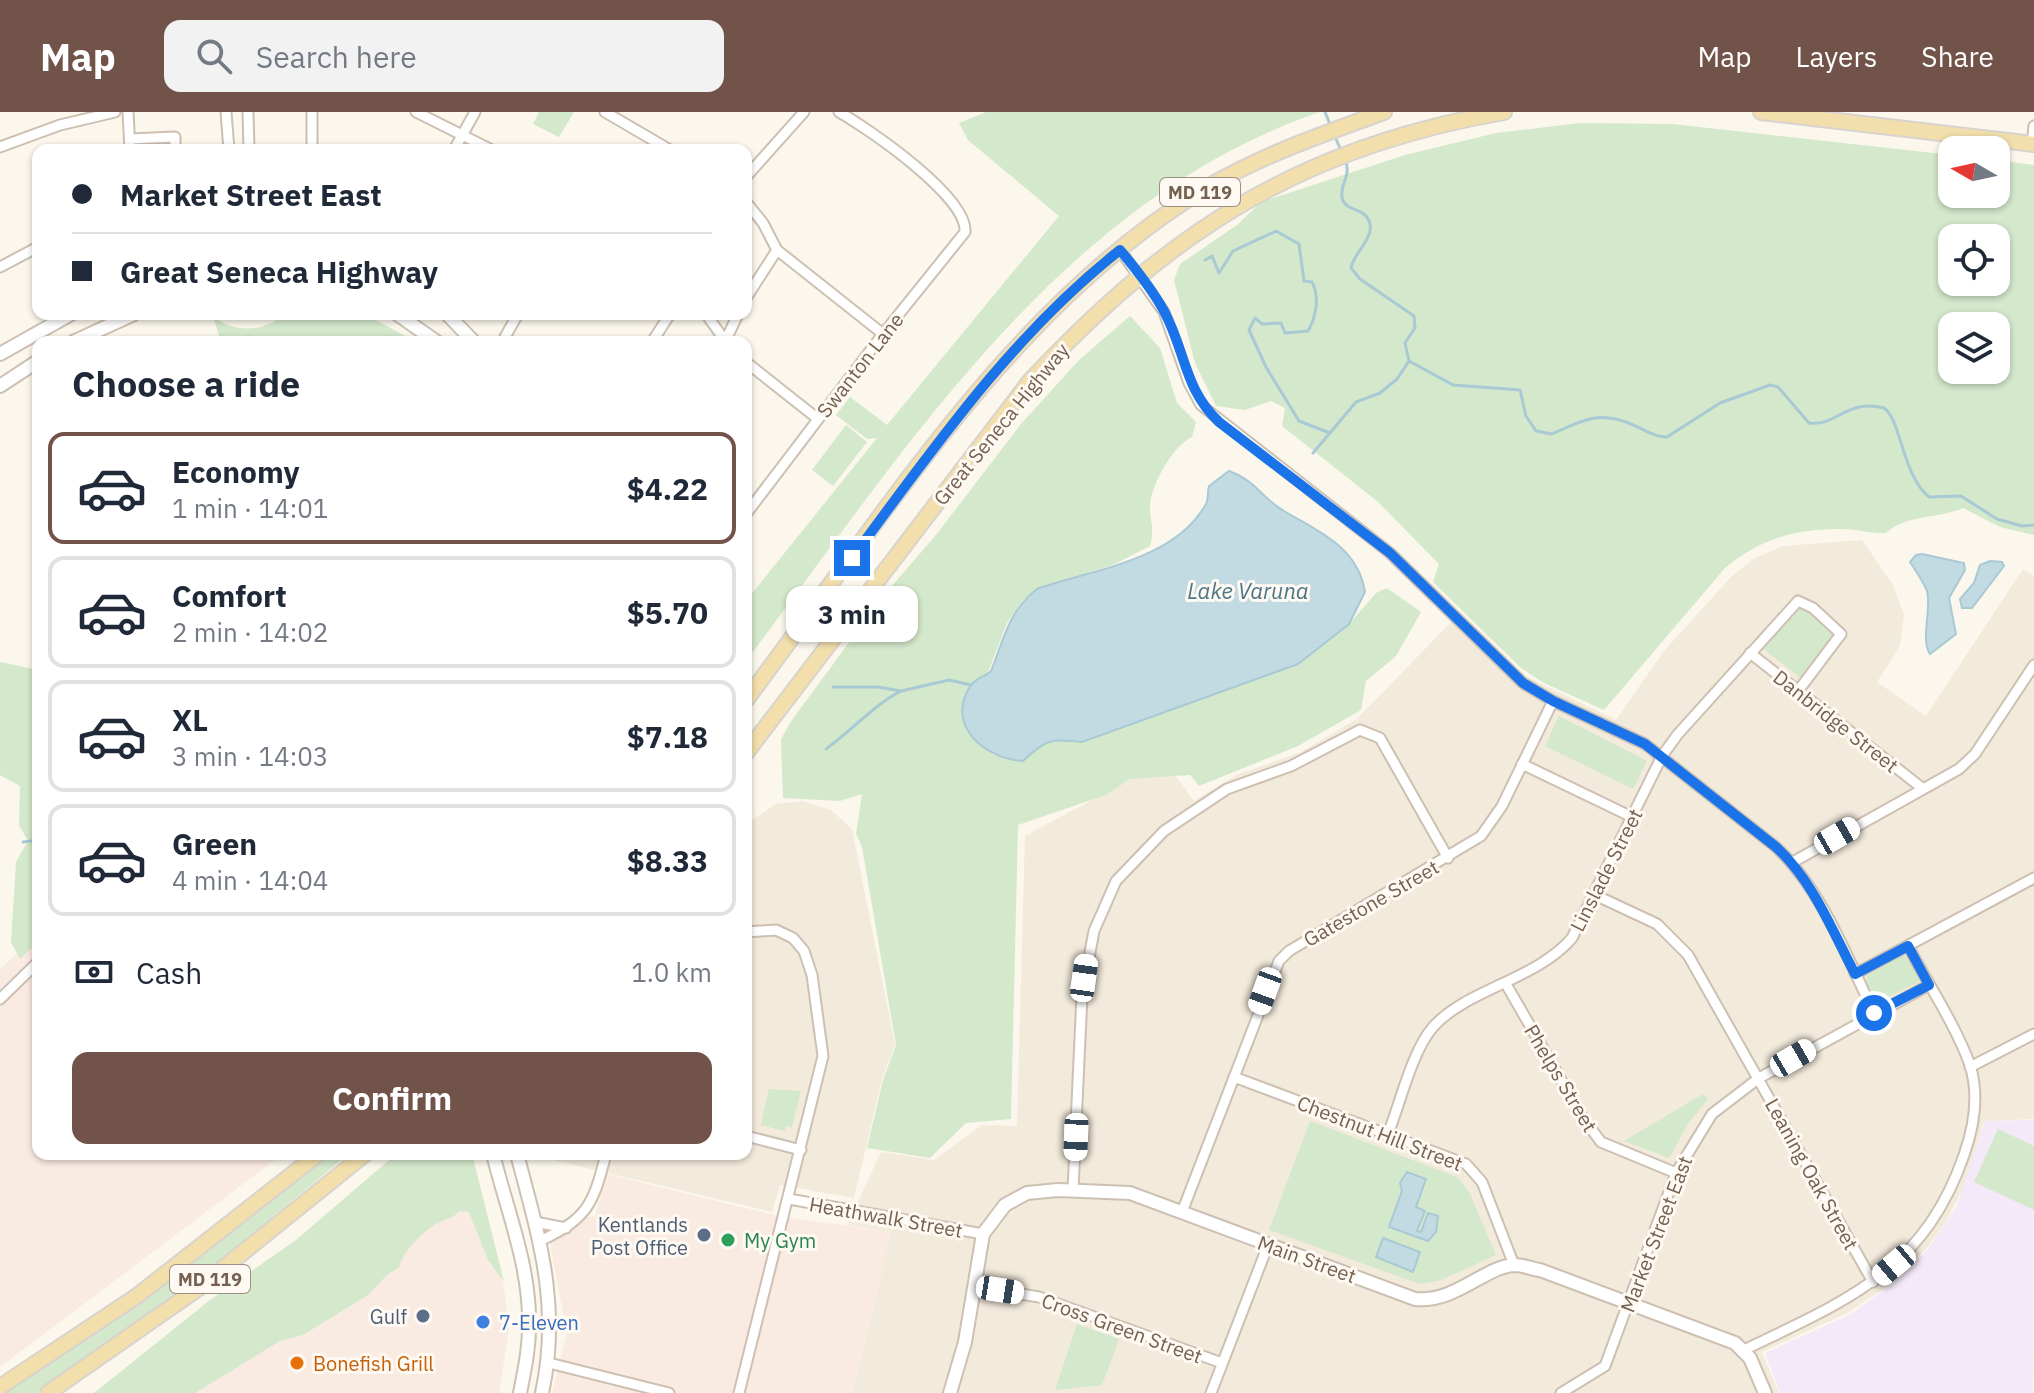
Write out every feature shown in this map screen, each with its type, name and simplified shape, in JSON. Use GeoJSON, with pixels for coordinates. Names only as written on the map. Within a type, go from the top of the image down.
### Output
{"type":"FeatureCollection","features":[{"type":"Feature","properties":{"kind":"main road","name":"Great Seneca Highway"},"geometry":{"type":"LineString","coordinates":[[752,692],[978,391],[1071,289],[1209,186],[1288,146],[1384,112]]}},
{"type":"Feature","properties":{"kind":"main road","name":"Great Seneca Highway"},"geometry":{"type":"LineString","coordinates":[[752,745],[1030,381],[1075,332],[1140,273],[1204,225],[1295,176],[1401,134],[1504,112]]}},
{"type":"Feature","properties":{"kind":"main road"},"geometry":{"type":"LineString","coordinates":[[1761,112],[2033,144]]}},
{"type":"Feature","properties":{"kind":"main road","name":"MD 119"},"geometry":{"type":"LineString","coordinates":[[0,1387],[137,1296],[310,1160]]}},
{"type":"Feature","properties":{"kind":"main road","name":"MD 119"},"geometry":{"type":"LineString","coordinates":[[48,1393],[200,1287],[358,1160]]}},
{"type":"Feature","properties":{"kind":"street"},"geometry":{"type":"LineString","coordinates":[[0,147],[60,125],[115,112]]}},
{"type":"Feature","properties":{"kind":"street"},"geometry":{"type":"LineString","coordinates":[[128,112],[130,144]]}},
{"type":"Feature","properties":{"kind":"street"},"geometry":{"type":"LineString","coordinates":[[226,112],[229,144]]}},
{"type":"Feature","properties":{"kind":"street"},"geometry":{"type":"LineString","coordinates":[[248,112],[249,144]]}},
{"type":"Feature","properties":{"kind":"street"},"geometry":{"type":"LineString","coordinates":[[312,112],[312,144]]}},
{"type":"Feature","properties":{"kind":"street"},"geometry":{"type":"LineString","coordinates":[[416,112],[481,144]]}},
{"type":"Feature","properties":{"kind":"street"},"geometry":{"type":"LineString","coordinates":[[457,144],[475,112]]}},
{"type":"Feature","properties":{"kind":"street"},"geometry":{"type":"LineString","coordinates":[[605,112],[660,144]]}},
{"type":"Feature","properties":{"kind":"street"},"geometry":{"type":"LineString","coordinates":[[752,170],[804,112]]}},
{"type":"Feature","properties":{"kind":"street","name":"Swanton Lane"},"geometry":{"type":"LineString","coordinates":[[752,506],[883,334],[961,240],[966,223],[963,214],[904,156],[839,112]]}},
{"type":"Feature","properties":{"kind":"street"},"geometry":{"type":"LineString","coordinates":[[2033,144],[2034,126]]}},
{"type":"Feature","properties":{"kind":"street"},"geometry":{"type":"LineString","coordinates":[[130,139],[175,137],[175,144]]}},
{"type":"Feature","properties":{"kind":"street"},"geometry":{"type":"LineString","coordinates":[[752,209],[777,250],[883,334]]}},
{"type":"Feature","properties":{"kind":"street"},"geometry":{"type":"LineString","coordinates":[[0,267],[32,250]]}},
{"type":"Feature","properties":{"kind":"street"},"geometry":{"type":"LineString","coordinates":[[752,289],[777,250]]}},
{"type":"Feature","properties":{"kind":"street"},"geometry":{"type":"LineString","coordinates":[[1120,250],[1140,273],[1164,312],[1189,383],[1201,405],[1390,553],[1513,674],[1553,701],[1645,744],[1793,862],[1874,1013]]}},
{"type":"Feature","properties":{"kind":"street"},"geometry":{"type":"LineString","coordinates":[[0,354],[60,320]]}},
{"type":"Feature","properties":{"kind":"street"},"geometry":{"type":"LineString","coordinates":[[86,336],[121,320]]}},
{"type":"Feature","properties":{"kind":"street"},"geometry":{"type":"LineString","coordinates":[[406,320],[428,336]]}},
{"type":"Feature","properties":{"kind":"street"},"geometry":{"type":"LineString","coordinates":[[453,320],[468,336]]}},
{"type":"Feature","properties":{"kind":"street"},"geometry":{"type":"LineString","coordinates":[[0,386],[32,365]]}},
{"type":"Feature","properties":{"kind":"street"},"geometry":{"type":"LineString","coordinates":[[752,367],[818,419]]}},
{"type":"Feature","properties":{"kind":"street","name":"Linslade Street"},"geometry":{"type":"LineString","coordinates":[[1388,1134],[1433,1027],[1457,1009],[1506,984],[1565,946],[1595,895],[1662,756],[1792,604],[1803,601],[1841,634],[1798,691]]}},
{"type":"Feature","properties":{"kind":"street","name":"Danbridge Street"},"geometry":{"type":"LineString","coordinates":[[1750,653],[1922,788]]}},
{"type":"Feature","properties":{"kind":"street"},"geometry":{"type":"LineString","coordinates":[[1793,862],[1959,769],[1975,754],[2034,665]]}},
{"type":"Feature","properties":{"kind":"street","name":"Gatestone Street"},"geometry":{"type":"LineString","coordinates":[[1182,1212],[1273,971],[1289,951],[1481,836],[1502,806],[1553,701]]}},
{"type":"Feature","properties":{"kind":"street"},"geometry":{"type":"LineString","coordinates":[[1073,1190],[1087,961],[1097,920],[1111,890],[1141,852],[1227,789],[1299,762],[1360,730],[1380,738],[1448,858]]}},
{"type":"Feature","properties":{"kind":"street"},"geometry":{"type":"LineString","coordinates":[[1522,764],[1632,817]]}},
{"type":"Feature","properties":{"kind":"street"},"geometry":{"type":"LineString","coordinates":[[1855,974],[2034,878]]}},
{"type":"Feature","properties":{"kind":"street","name":"Leaning Oak Street"},"geometry":{"type":"LineString","coordinates":[[1595,895],[1657,924],[1676,940],[1759,1078],[1873,1282]]}},
{"type":"Feature","properties":{"kind":"street"},"geometry":{"type":"LineString","coordinates":[[739,1393],[823,1056],[811,968],[800,944],[786,934],[769,929],[752,931]]}},
{"type":"Feature","properties":{"kind":"street"},"geometry":{"type":"LineString","coordinates":[[1744,1350],[1873,1282],[1916,1244],[1953,1187],[1975,1109],[1970,1067],[1908,946]]}},
{"type":"Feature","properties":{"kind":"street"},"geometry":{"type":"LineString","coordinates":[[0,999],[32,968]]}},
{"type":"Feature","properties":{"kind":"street","name":"Phelps Street"},"geometry":{"type":"LineString","coordinates":[[1506,984],[1583,1118],[1601,1142],[1676,1173]]}},
{"type":"Feature","properties":{"kind":"street","name":"Market Street East"},"geometry":{"type":"LineString","coordinates":[[1561,1393],[1581,1389],[1605,1366],[1676,1173],[1712,1114],[1759,1078],[1929,985]]}},
{"type":"Feature","properties":{"kind":"street"},"geometry":{"type":"LineString","coordinates":[[1970,1067],[2034,1034]]}},
{"type":"Feature","properties":{"kind":"street","name":"Chestnut Hill Street"},"geometry":{"type":"LineString","coordinates":[[1234,1077],[1388,1134],[1474,1170],[1514,1265]]}},
{"type":"Feature","properties":{"kind":"street"},"geometry":{"type":"LineString","coordinates":[[752,1138],[801,1150]]}},
{"type":"Feature","properties":{"kind":"street"},"geometry":{"type":"LineString","coordinates":[[495,1160],[524,1276],[529,1315],[520,1393]]}},
{"type":"Feature","properties":{"kind":"street"},"geometry":{"type":"LineString","coordinates":[[519,1160],[540,1241],[551,1304],[549,1363],[542,1393]]}},
{"type":"Feature","properties":{"kind":"street"},"geometry":{"type":"LineString","coordinates":[[540,1241],[566,1228],[589,1208],[604,1160]]}},
{"type":"Feature","properties":{"kind":"street","name":"Main Street"},"geometry":{"type":"LineString","coordinates":[[950,1393],[965,1342],[983,1234],[994,1216],[1016,1197],[1041,1191],[1130,1193],[1415,1299],[1429,1301],[1514,1265]]}},
{"type":"Feature","properties":{"kind":"street","name":"Heathwalk Street"},"geometry":{"type":"LineString","coordinates":[[789,1199],[983,1234]]}},
{"type":"Feature","properties":{"kind":"street"},"geometry":{"type":"LineString","coordinates":[[535,1222],[566,1228]]}},
{"type":"Feature","properties":{"kind":"street"},"geometry":{"type":"LineString","coordinates":[[1211,1393],[1268,1245]]}},
{"type":"Feature","properties":{"kind":"street"},"geometry":{"type":"LineString","coordinates":[[1514,1265],[1540,1270],[1724,1337],[1744,1350],[1765,1393]]}},
{"type":"Feature","properties":{"kind":"street","name":"Cross Green Street"},"geometry":{"type":"LineString","coordinates":[[974,1286],[1039,1297],[1222,1363]]}},
{"type":"Feature","properties":{"kind":"street"},"geometry":{"type":"LineString","coordinates":[[549,1363],[669,1393]]}},
{"type":"Feature","properties":{"kind":"shaded area"},"geometry":{"type":"Polygon","coordinates":[[[1862,540],[1893,585],[1904,615],[1900,646],[1877,682],[1926,716],[2023,569],[2034,576],[2034,1119],[1984,1121],[1966,1183],[1945,1223],[1927,1248],[1888,1286],[1847,1313],[1762,1352],[1779,1393],[853,1393],[891,1232],[847,1225],[881,1152],[934,1160],[982,1125],[1017,1126],[1025,836],[1165,761],[1194,801],[1236,775],[1299,753],[1357,719],[1459,614],[1521,674],[1616,720],[1664,651],[1731,577],[1755,558],[1783,546],[1862,540]]]}},
{"type":"Feature","properties":{"kind":"shaded area"},"geometry":{"type":"Polygon","coordinates":[[[803,801],[831,810],[852,829],[895,1044],[882,1079],[854,1198],[780,1185],[772,1212],[553,1160],[752,1160],[752,820],[776,804],[803,801]]]}},
{"type":"Feature","properties":{"kind":"shaded area"},"geometry":{"type":"Polygon","coordinates":[[[32,940],[32,1160],[275,1160],[0,1367],[0,969],[32,940]]]}},
{"type":"Feature","properties":{"kind":"shaded area"},"geometry":{"type":"Polygon","coordinates":[[[2034,1120],[2033,1393],[1780,1393],[1765,1353],[1851,1314],[1894,1283],[1928,1249],[1957,1206],[1985,1121],[2034,1120]]]}},
{"type":"Feature","properties":{"kind":"shaded area"},"geometry":{"type":"Polygon","coordinates":[[[401,1160],[416,1160],[488,1226],[505,1293],[509,1330],[499,1393],[98,1393],[401,1160]]]}},
{"type":"Feature","properties":{"kind":"shaded area"},"geometry":{"type":"Polygon","coordinates":[[[607,1174],[778,1216],[891,1232],[853,1393],[552,1393],[567,1333],[546,1223],[595,1216],[607,1174]]]}},
{"type":"Feature","properties":{"kind":"green space"},"geometry":{"type":"Polygon","coordinates":[[[539,112],[574,112],[559,137],[533,124],[539,112]]]}},
{"type":"Feature","properties":{"kind":"green space"},"geometry":{"type":"Polygon","coordinates":[[[986,112],[1320,112],[1227,153],[1142,206],[1065,270],[994,342],[928,419],[752,653],[752,594],[877,438],[867,439],[836,415],[850,397],[887,425],[1059,216],[968,140],[959,123],[986,112]]]}},
{"type":"Feature","properties":{"kind":"green space"},"geometry":{"type":"Polygon","coordinates":[[[1580,123],[1673,124],[1938,153],[1938,208],[2010,208],[2010,162],[2034,165],[2034,535],[2000,527],[1963,508],[1903,523],[1886,533],[1842,529],[1779,537],[1752,549],[1725,568],[1604,710],[1544,683],[1521,668],[1433,582],[1439,564],[1377,501],[1282,426],[1285,408],[1271,401],[1245,410],[1216,406],[1195,363],[1174,280],[1180,264],[1237,225],[1261,202],[1405,155],[1496,133],[1580,123]]]}},
{"type":"Feature","properties":{"kind":"green space"},"geometry":{"type":"Polygon","coordinates":[[[1130,316],[1160,348],[1177,403],[1196,422],[1192,437],[1171,457],[1154,488],[1150,507],[1150,546],[1115,564],[1037,589],[1023,600],[1007,623],[987,675],[992,754],[1023,761],[1041,743],[1053,740],[1082,741],[1115,731],[1349,624],[1376,593],[1387,588],[1421,612],[1396,656],[1366,681],[1361,710],[1298,746],[1199,786],[1190,775],[1130,779],[1106,795],[1018,825],[1011,1119],[966,1123],[930,1158],[867,1148],[883,1080],[896,1045],[862,847],[856,834],[862,794],[840,801],[783,798],[781,739],[884,595],[936,535],[1021,424],[1079,360],[1130,316]]]}},
{"type":"Feature","properties":{"kind":"green space"},"geometry":{"type":"Polygon","coordinates":[[[214,320],[240,328],[277,320],[376,320],[405,336],[219,336],[214,320]]]}},
{"type":"Feature","properties":{"kind":"green space"},"geometry":{"type":"Polygon","coordinates":[[[846,425],[867,442],[833,486],[812,470],[846,425]]]}},
{"type":"Feature","properties":{"kind":"green space"},"geometry":{"type":"Polygon","coordinates":[[[1798,606],[1807,606],[1834,632],[1832,641],[1801,678],[1761,647],[1798,606]]]}},
{"type":"Feature","properties":{"kind":"green space"},"geometry":{"type":"Polygon","coordinates":[[[0,662],[32,669],[32,948],[20,959],[11,942],[16,862],[28,841],[19,825],[20,786],[0,775],[0,662]]]}},
{"type":"Feature","properties":{"kind":"green space"},"geometry":{"type":"Polygon","coordinates":[[[1559,716],[1647,761],[1633,789],[1545,746],[1559,716]]]}},
{"type":"Feature","properties":{"kind":"green space"},"geometry":{"type":"Polygon","coordinates":[[[1904,955],[1919,976],[1919,982],[1878,1002],[1867,983],[1867,976],[1904,955]]]}},
{"type":"Feature","properties":{"kind":"green space"},"geometry":{"type":"Polygon","coordinates":[[[769,1089],[801,1091],[792,1127],[786,1126],[785,1131],[761,1125],[769,1089]]]}},
{"type":"Feature","properties":{"kind":"green space"},"geometry":{"type":"Polygon","coordinates":[[[1703,1094],[1708,1099],[1687,1125],[1669,1158],[1624,1141],[1703,1094]]]}},
{"type":"Feature","properties":{"kind":"green space"},"geometry":{"type":"Polygon","coordinates":[[[1310,1121],[1457,1177],[1469,1192],[1496,1255],[1441,1280],[1420,1284],[1269,1230],[1310,1121]]]}},
{"type":"Feature","properties":{"kind":"green space"},"geometry":{"type":"Polygon","coordinates":[[[1998,1129],[2034,1146],[2034,1210],[1974,1182],[1998,1129]]]}},
{"type":"Feature","properties":{"kind":"green space"},"geometry":{"type":"Polygon","coordinates":[[[320,1160],[342,1160],[271,1218],[272,1223],[184,1291],[37,1393],[2,1393],[178,1273],[320,1160]]]}},
{"type":"Feature","properties":{"kind":"green space"},"geometry":{"type":"Polygon","coordinates":[[[389,1160],[474,1160],[504,1282],[488,1260],[469,1212],[460,1211],[420,1237],[399,1268],[388,1274],[368,1295],[303,1335],[280,1341],[195,1393],[94,1393],[210,1300],[296,1240],[389,1160]]]}},
{"type":"Feature","properties":{"kind":"green space"},"geometry":{"type":"Polygon","coordinates":[[[1077,1324],[1119,1339],[1102,1385],[1055,1390],[1077,1324]]]}},
{"type":"Feature","properties":{"kind":"water","name":"Lake Varuna"},"geometry":{"type":"Polygon","coordinates":[[[1229,471],[1346,552],[1361,576],[1365,592],[1349,624],[1298,664],[1082,742],[1049,742],[1023,761],[1009,759],[983,747],[966,726],[962,713],[964,700],[973,682],[991,671],[1008,627],[1027,598],[1037,589],[1130,560],[1174,539],[1192,523],[1206,504],[1209,486],[1229,471]]]}},
{"type":"Feature","properties":{"kind":"water"},"geometry":{"type":"Polygon","coordinates":[[[1916,555],[1964,563],[1965,570],[1949,598],[1956,634],[1930,654],[1926,640],[1927,591],[1910,562],[1916,555]]]}},
{"type":"Feature","properties":{"kind":"water"},"geometry":{"type":"Polygon","coordinates":[[[1990,561],[2002,562],[2004,566],[1972,608],[1962,608],[1960,599],[1974,583],[1980,565],[1990,561]]]}},
{"type":"Feature","properties":{"kind":"water"},"geometry":{"type":"Polygon","coordinates":[[[1407,1172],[1426,1179],[1416,1207],[1425,1211],[1417,1231],[1421,1232],[1428,1213],[1438,1216],[1436,1232],[1428,1241],[1389,1227],[1402,1191],[1400,1183],[1407,1172]]]}},
{"type":"Feature","properties":{"kind":"water"},"geometry":{"type":"Polygon","coordinates":[[[1383,1238],[1420,1252],[1413,1272],[1376,1257],[1383,1238]]]}},
{"type":"Feature","properties":{"kind":"waterway"},"geometry":{"type":"LineString","coordinates":[[1325,112],[1331,127]]}},
{"type":"Feature","properties":{"kind":"waterway"},"geometry":{"type":"LineString","coordinates":[[1334,134],[1342,153]]}},
{"type":"Feature","properties":{"kind":"waterway"},"geometry":{"type":"LineString","coordinates":[[1345,160],[1347,170],[1343,201],[1360,211],[1370,223],[1368,236],[1351,268],[1360,279],[1414,316],[1415,328],[1405,343],[1409,361],[1453,385],[1520,390],[1526,416],[1536,431],[1552,434],[1590,419],[1609,418],[1667,437],[1720,403],[1770,385],[1778,387],[1809,423],[1827,421],[1860,407],[1884,408],[1894,423],[1913,475],[1929,497],[1961,496],[1997,519],[2022,526],[2034,525]]}},
{"type":"Feature","properties":{"kind":"waterway"},"geometry":{"type":"LineString","coordinates":[[1205,260],[1212,256],[1219,273],[1233,251],[1276,231],[1299,244],[1304,281],[1312,282],[1316,294],[1315,313],[1308,331],[1285,333],[1281,323],[1262,324],[1255,318],[1249,330],[1266,367],[1299,421],[1330,433]]}},
{"type":"Feature","properties":{"kind":"waterway"},"geometry":{"type":"LineString","coordinates":[[1313,453],[1356,402],[1380,393],[1397,379],[1409,361]]}},
{"type":"Feature","properties":{"kind":"waterway"},"geometry":{"type":"LineString","coordinates":[[833,687],[878,687],[901,691],[949,680],[971,685]]}},
{"type":"Feature","properties":{"kind":"waterway"},"geometry":{"type":"LineString","coordinates":[[826,749],[901,691]]}},
{"type":"Feature","properties":{"kind":"waterway"},"geometry":{"type":"LineString","coordinates":[[23,842],[32,841]]}},
{"type":"Feature","properties":{"kind":"place","name":"Kentlands Post Office"},"geometry":{"type":"Point","coordinates":[704,1235]}},
{"type":"Feature","properties":{"kind":"place","name":"My Gym"},"geometry":{"type":"Point","coordinates":[728,1240]}},
{"type":"Feature","properties":{"kind":"place","name":"Gulf"},"geometry":{"type":"Point","coordinates":[423,1316]}},
{"type":"Feature","properties":{"kind":"place","name":"7-Eleven"},"geometry":{"type":"Point","coordinates":[483,1322]}},
{"type":"Feature","properties":{"kind":"place","name":"Bonefish Grill"},"geometry":{"type":"Point","coordinates":[297,1363]}},
{"type":"Feature","properties":{"kind":"route"},"geometry":{"type":"LineString","coordinates":[[852,558],[978,391],[1071,289],[1120,250],[1140,273],[1164,312],[1183,358],[1189,383],[1201,405],[1219,422],[1390,553],[1523,683],[1553,701],[1645,744],[1776,847],[1793,862],[1811,889],[1855,974],[1908,946],[1929,985],[1874,1013]]}}]}
